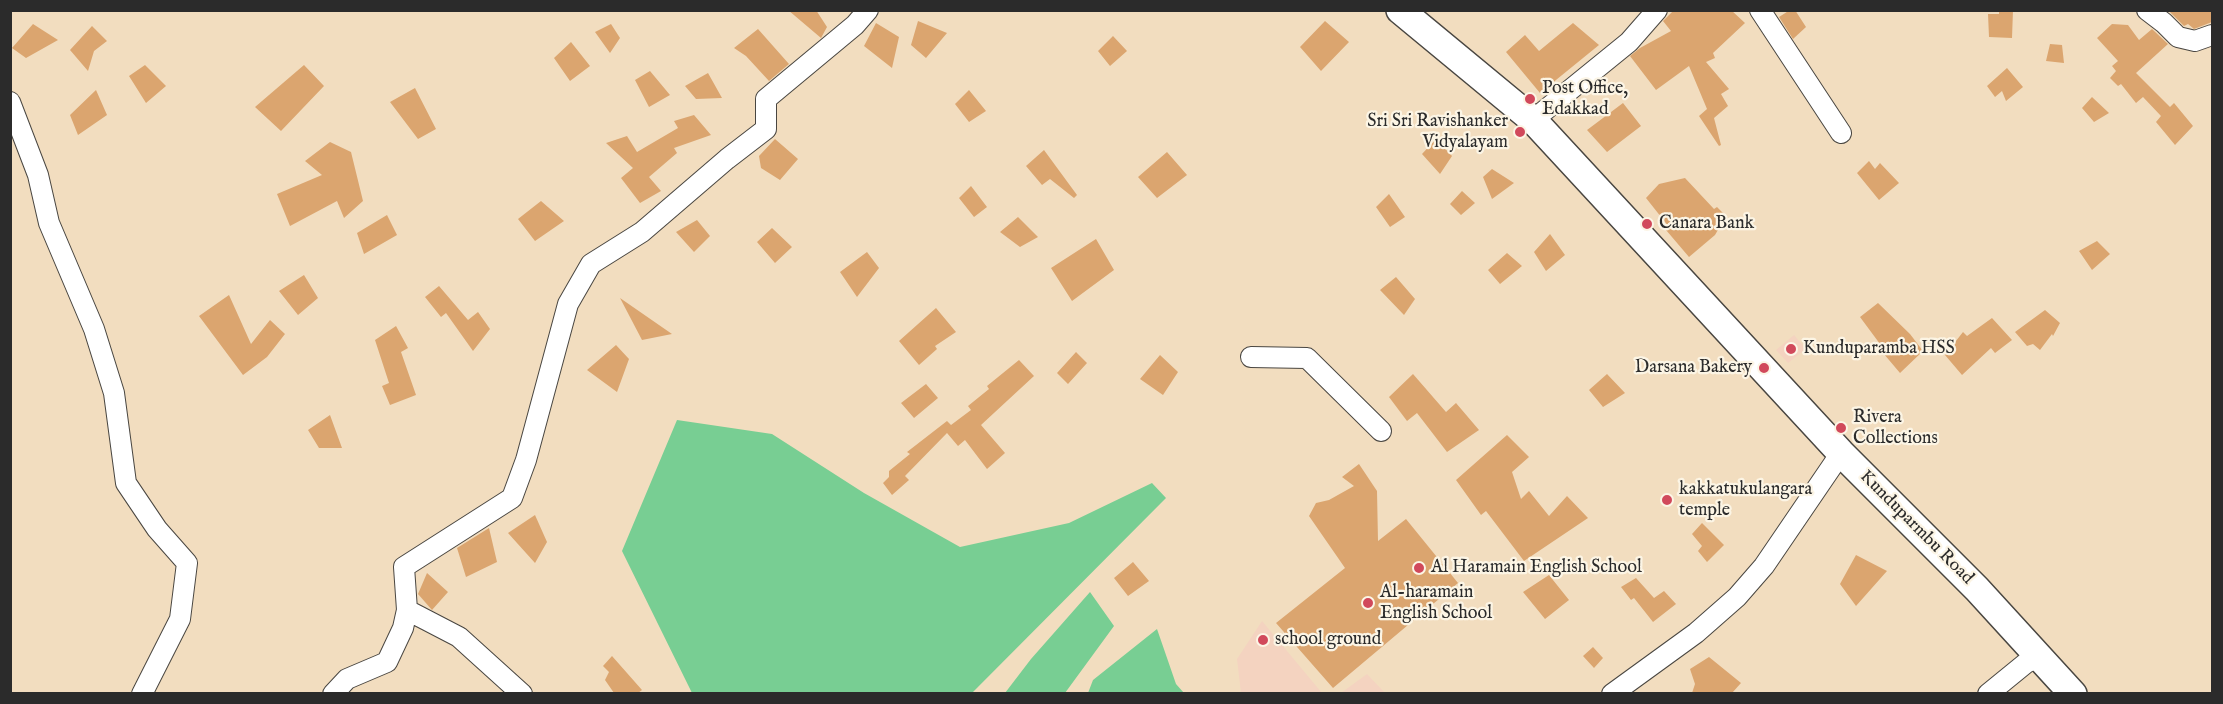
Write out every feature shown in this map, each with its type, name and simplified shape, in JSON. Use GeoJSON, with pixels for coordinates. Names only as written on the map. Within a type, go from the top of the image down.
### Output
{"type":"FeatureCollection","features":[{"type":"Feature","properties":{"kind":"main road","name":"Kunduparmbu Road"},"geometry":{"type":"LineString","coordinates":[[1400,10],[1533,120],[1841,453],[2040,656],[2073,693]]}},
{"type":"Feature","properties":{"kind":"street"},"geometry":{"type":"LineString","coordinates":[[333,693],[346,679],[387,662],[403,628],[407,610],[404,567],[512,498],[529,450],[568,304],[591,264],[642,232],[766,129],[766,99],[855,26],[868,10]]}},
{"type":"Feature","properties":{"kind":"street"},"geometry":{"type":"LineString","coordinates":[[1533,120],[1629,42],[1657,10]]}},
{"type":"Feature","properties":{"kind":"street"},"geometry":{"type":"LineString","coordinates":[[1760,10],[1841,133]]}},
{"type":"Feature","properties":{"kind":"street"},"geometry":{"type":"LineString","coordinates":[[2147,10],[2164,22],[2178,37],[2195,41],[2212,35]]}},
{"type":"Feature","properties":{"kind":"street"},"geometry":{"type":"LineString","coordinates":[[10,102],[38,175],[49,222],[94,329],[114,393],[126,483],[157,529],[187,563],[180,619],[142,693]]}},
{"type":"Feature","properties":{"kind":"street"},"geometry":{"type":"LineString","coordinates":[[1251,357],[1307,358],[1381,431]]}},
{"type":"Feature","properties":{"kind":"street"},"geometry":{"type":"LineString","coordinates":[[1612,693],[1696,633],[1737,597],[1764,566],[1841,453]]}},
{"type":"Feature","properties":{"kind":"street"},"geometry":{"type":"LineString","coordinates":[[407,610],[459,637],[522,693]]}},
{"type":"Feature","properties":{"kind":"street"},"geometry":{"type":"LineString","coordinates":[[1988,693],[2026,663],[2040,656]]}},
{"type":"Feature","properties":{"kind":"shaded area","name":"Kunduparamba HSS"},"geometry":{"type":"Polygon","coordinates":[[[1794,335],[1806,349],[1788,363],[1776,350],[1794,335]]]}},
{"type":"Feature","properties":{"kind":"shaded area","name":"school ground"},"geometry":{"type":"Polygon","coordinates":[[[1262,621],[1322,693],[1241,693],[1237,659],[1262,621]]]}},
{"type":"Feature","properties":{"kind":"shaded area","name":"school ground"},"geometry":{"type":"Polygon","coordinates":[[[1367,674],[1385,693],[1341,693],[1367,674]]]}},
{"type":"Feature","properties":{"kind":"green space"},"geometry":{"type":"Polygon","coordinates":[[[677,420],[772,434],[864,493],[960,547],[1069,523],[1152,483],[1166,498],[972,693],[692,693],[622,551],[677,420]]]}},
{"type":"Feature","properties":{"kind":"green space"},"geometry":{"type":"Polygon","coordinates":[[[1090,592],[1114,626],[1065,693],[1005,693],[1031,659],[1090,592]]]}},
{"type":"Feature","properties":{"kind":"green space"},"geometry":{"type":"Polygon","coordinates":[[[1157,629],[1176,684],[1184,693],[1088,693],[1093,680],[1157,629]]]}},
{"type":"Feature","properties":{"kind":"building"},"geometry":{"type":"Polygon","coordinates":[[[788,10],[816,10],[827,27],[821,38],[788,10]]]}},
{"type":"Feature","properties":{"kind":"building"},"geometry":{"type":"Polygon","coordinates":[[[1674,10],[1731,10],[1745,23],[1713,53],[1715,58],[1706,62],[1729,89],[1721,94],[1728,106],[1714,118],[1721,145],[1719,146],[1699,116],[1707,109],[1689,66],[1656,90],[1630,56],[1671,31],[1663,21],[1674,10]]]}},
{"type":"Feature","properties":{"kind":"building"},"geometry":{"type":"Polygon","coordinates":[[[1790,10],[1795,10],[1806,27],[1793,39],[1779,17],[1790,10]]]}},
{"type":"Feature","properties":{"kind":"building"},"geometry":{"type":"Polygon","coordinates":[[[1999,10],[2013,10],[2012,38],[1989,37],[1988,14],[1999,14],[1999,10]]]}},
{"type":"Feature","properties":{"kind":"building"},"geometry":{"type":"Polygon","coordinates":[[[2171,10],[2212,10],[2212,22],[2194,29],[2188,24],[2184,26],[2170,12],[2171,10]]]}},
{"type":"Feature","properties":{"kind":"building"},"geometry":{"type":"Polygon","coordinates":[[[918,21],[947,33],[926,58],[911,45],[918,21]]]}},
{"type":"Feature","properties":{"kind":"building"},"geometry":{"type":"Polygon","coordinates":[[[1325,21],[1349,42],[1321,71],[1300,47],[1325,21]]]}},
{"type":"Feature","properties":{"kind":"building"},"geometry":{"type":"Polygon","coordinates":[[[876,23],[899,37],[892,68],[864,46],[876,23]]]}},
{"type":"Feature","properties":{"kind":"building"},"geometry":{"type":"Polygon","coordinates":[[[1573,23],[1599,45],[1540,93],[1506,52],[1525,35],[1539,51],[1573,23]]]}},
{"type":"Feature","properties":{"kind":"building"},"geometry":{"type":"Polygon","coordinates":[[[33,24],[58,40],[26,58],[12,48],[33,24]]]}},
{"type":"Feature","properties":{"kind":"building"},"geometry":{"type":"Polygon","coordinates":[[[611,24],[620,38],[610,53],[595,32],[611,24]]]}},
{"type":"Feature","properties":{"kind":"building"},"geometry":{"type":"Polygon","coordinates":[[[2112,24],[2128,25],[2139,40],[2152,29],[2168,44],[2136,73],[2170,107],[2174,103],[2193,126],[2175,145],[2156,122],[2161,116],[2143,97],[2136,103],[2121,84],[2118,86],[2110,78],[2116,71],[2112,66],[2118,61],[2097,38],[2112,24]]]}},
{"type":"Feature","properties":{"kind":"building"},"geometry":{"type":"Polygon","coordinates":[[[92,26],[107,41],[94,51],[88,71],[70,50],[92,26]]]}},
{"type":"Feature","properties":{"kind":"building"},"geometry":{"type":"Polygon","coordinates":[[[758,29],[789,64],[769,81],[746,56],[734,48],[758,29]]]}},
{"type":"Feature","properties":{"kind":"building"},"geometry":{"type":"Polygon","coordinates":[[[1113,36],[1127,51],[1110,66],[1098,51],[1113,36]]]}},
{"type":"Feature","properties":{"kind":"building"},"geometry":{"type":"Polygon","coordinates":[[[571,42],[590,66],[570,81],[554,58],[571,42]]]}},
{"type":"Feature","properties":{"kind":"building"},"geometry":{"type":"Polygon","coordinates":[[[2050,44],[2062,45],[2064,63],[2046,61],[2050,44]]]}},
{"type":"Feature","properties":{"kind":"building"},"geometry":{"type":"Polygon","coordinates":[[[145,65],[166,86],[146,103],[129,76],[145,65]]]}},
{"type":"Feature","properties":{"kind":"building"},"geometry":{"type":"Polygon","coordinates":[[[304,65],[324,86],[281,131],[255,107],[304,65]]]}},
{"type":"Feature","properties":{"kind":"building"},"geometry":{"type":"Polygon","coordinates":[[[2007,68],[2023,87],[2006,101],[2002,91],[1995,97],[1987,86],[2007,68]]]}},
{"type":"Feature","properties":{"kind":"building"},"geometry":{"type":"Polygon","coordinates":[[[650,71],[670,95],[649,107],[635,80],[650,71]]]}},
{"type":"Feature","properties":{"kind":"building"},"geometry":{"type":"Polygon","coordinates":[[[708,73],[722,98],[696,99],[685,86],[708,73]]]}},
{"type":"Feature","properties":{"kind":"building"},"geometry":{"type":"Polygon","coordinates":[[[415,88],[436,129],[418,139],[390,102],[415,88]]]}},
{"type":"Feature","properties":{"kind":"building"},"geometry":{"type":"Polygon","coordinates":[[[96,90],[107,115],[78,135],[70,115],[96,90]]]}},
{"type":"Feature","properties":{"kind":"building"},"geometry":{"type":"Polygon","coordinates":[[[969,90],[986,111],[969,122],[955,104],[969,90]]]}},
{"type":"Feature","properties":{"kind":"building"},"geometry":{"type":"Polygon","coordinates":[[[2092,97],[2109,113],[2094,122],[2082,108],[2092,97]]]}},
{"type":"Feature","properties":{"kind":"building"},"geometry":{"type":"Polygon","coordinates":[[[1623,103],[1641,126],[1607,152],[1587,130],[1623,103]]]}},
{"type":"Feature","properties":{"kind":"building"},"geometry":{"type":"Polygon","coordinates":[[[694,115],[711,135],[674,148],[677,153],[649,177],[661,191],[640,203],[621,178],[633,168],[606,143],[627,136],[637,152],[678,128],[674,121],[694,115]]]}},
{"type":"Feature","properties":{"kind":"building"},"geometry":{"type":"Polygon","coordinates":[[[775,139],[798,159],[780,180],[761,168],[759,156],[775,139]]]}},
{"type":"Feature","properties":{"kind":"building"},"geometry":{"type":"Polygon","coordinates":[[[1436,139],[1452,156],[1440,174],[1422,154],[1436,139]]]}},
{"type":"Feature","properties":{"kind":"building"},"geometry":{"type":"Polygon","coordinates":[[[330,142],[351,152],[363,201],[344,218],[337,201],[290,226],[277,194],[322,175],[305,161],[330,142]]]}},
{"type":"Feature","properties":{"kind":"building"},"geometry":{"type":"Polygon","coordinates":[[[1044,150],[1077,195],[1074,198],[1050,179],[1042,185],[1026,166],[1044,150]]]}},
{"type":"Feature","properties":{"kind":"building"},"geometry":{"type":"Polygon","coordinates":[[[1167,152],[1187,175],[1157,198],[1138,177],[1167,152]]]}},
{"type":"Feature","properties":{"kind":"building"},"geometry":{"type":"Polygon","coordinates":[[[1869,161],[1875,169],[1880,163],[1899,183],[1879,200],[1857,173],[1869,161]]]}},
{"type":"Feature","properties":{"kind":"building"},"geometry":{"type":"Polygon","coordinates":[[[1492,169],[1514,183],[1492,199],[1483,177],[1492,169]]]}},
{"type":"Feature","properties":{"kind":"building"},"geometry":{"type":"Polygon","coordinates":[[[1685,178],[1714,209],[1717,207],[1726,216],[1715,235],[1689,257],[1666,230],[1669,227],[1646,198],[1659,184],[1685,178]]]}},
{"type":"Feature","properties":{"kind":"building"},"geometry":{"type":"Polygon","coordinates":[[[971,186],[987,207],[974,217],[959,198],[971,186]]]}},
{"type":"Feature","properties":{"kind":"building"},"geometry":{"type":"Polygon","coordinates":[[[1462,191],[1475,203],[1461,215],[1450,204],[1462,191]]]}},
{"type":"Feature","properties":{"kind":"building"},"geometry":{"type":"Polygon","coordinates":[[[1389,194],[1405,217],[1390,227],[1376,207],[1389,194]]]}},
{"type":"Feature","properties":{"kind":"building"},"geometry":{"type":"Polygon","coordinates":[[[541,201],[564,221],[535,241],[518,219],[541,201]]]}},
{"type":"Feature","properties":{"kind":"building"},"geometry":{"type":"Polygon","coordinates":[[[387,215],[397,235],[364,254],[357,233],[387,215]]]}},
{"type":"Feature","properties":{"kind":"building"},"geometry":{"type":"Polygon","coordinates":[[[1018,217],[1038,237],[1020,247],[1000,232],[1018,217]]]}},
{"type":"Feature","properties":{"kind":"building"},"geometry":{"type":"Polygon","coordinates":[[[697,220],[710,236],[694,252],[676,232],[697,220]]]}},
{"type":"Feature","properties":{"kind":"building"},"geometry":{"type":"Polygon","coordinates":[[[772,228],[792,247],[775,263],[757,242],[772,228]]]}},
{"type":"Feature","properties":{"kind":"building"},"geometry":{"type":"Polygon","coordinates":[[[1550,234],[1565,255],[1546,271],[1534,252],[1550,234]]]}},
{"type":"Feature","properties":{"kind":"building"},"geometry":{"type":"Polygon","coordinates":[[[1096,239],[1114,270],[1072,301],[1051,268],[1096,239]]]}},
{"type":"Feature","properties":{"kind":"building"},"geometry":{"type":"Polygon","coordinates":[[[2097,241],[2110,254],[2092,270],[2079,251],[2097,241]]]}},
{"type":"Feature","properties":{"kind":"building"},"geometry":{"type":"Polygon","coordinates":[[[867,252],[879,268],[857,297],[840,272],[867,252]]]}},
{"type":"Feature","properties":{"kind":"building"},"geometry":{"type":"Polygon","coordinates":[[[1507,253],[1522,266],[1500,284],[1488,270],[1507,253]]]}},
{"type":"Feature","properties":{"kind":"building"},"geometry":{"type":"Polygon","coordinates":[[[304,275],[318,298],[298,315],[279,291],[304,275]]]}},
{"type":"Feature","properties":{"kind":"building"},"geometry":{"type":"Polygon","coordinates":[[[1396,277],[1415,299],[1404,315],[1380,290],[1396,277]]]}},
{"type":"Feature","properties":{"kind":"building"},"geometry":{"type":"Polygon","coordinates":[[[439,286],[468,320],[478,312],[490,329],[473,351],[446,313],[441,317],[425,297],[439,286]]]}},
{"type":"Feature","properties":{"kind":"building"},"geometry":{"type":"Polygon","coordinates":[[[229,295],[251,344],[270,320],[285,334],[267,357],[243,375],[199,316],[229,295]]]}},
{"type":"Feature","properties":{"kind":"building"},"geometry":{"type":"Polygon","coordinates":[[[620,298],[672,334],[642,340],[620,298]]]}},
{"type":"Feature","properties":{"kind":"building"},"geometry":{"type":"Polygon","coordinates":[[[1878,303],[1910,334],[1923,351],[1900,373],[1878,347],[1880,344],[1860,317],[1878,303]]]}},
{"type":"Feature","properties":{"kind":"building"},"geometry":{"type":"Polygon","coordinates":[[[936,308],[956,332],[935,346],[937,349],[919,365],[899,341],[936,308]]]}},
{"type":"Feature","properties":{"kind":"building"},"geometry":{"type":"Polygon","coordinates":[[[2045,310],[2060,323],[2053,336],[2052,334],[2040,350],[2033,344],[2027,346],[2015,332],[2045,310]]]}},
{"type":"Feature","properties":{"kind":"building"},"geometry":{"type":"Polygon","coordinates":[[[1992,318],[2012,340],[1995,353],[1991,348],[1962,375],[1945,355],[1963,332],[1967,336],[1992,318]]]}},
{"type":"Feature","properties":{"kind":"building"},"geometry":{"type":"Polygon","coordinates":[[[396,326],[408,348],[401,352],[416,395],[390,405],[382,386],[389,383],[375,340],[396,326]]]}},
{"type":"Feature","properties":{"kind":"building"},"geometry":{"type":"Polygon","coordinates":[[[616,345],[629,359],[617,392],[587,370],[616,345]]]}},
{"type":"Feature","properties":{"kind":"building"},"geometry":{"type":"Polygon","coordinates":[[[1076,352],[1087,363],[1068,384],[1057,373],[1076,352]]]}},
{"type":"Feature","properties":{"kind":"building"},"geometry":{"type":"Polygon","coordinates":[[[1160,355],[1178,372],[1163,395],[1140,379],[1160,355]]]}},
{"type":"Feature","properties":{"kind":"building"},"geometry":{"type":"Polygon","coordinates":[[[1019,360],[1034,376],[981,425],[1005,453],[987,469],[965,440],[958,446],[947,433],[905,476],[909,480],[892,495],[883,483],[889,477],[889,471],[910,454],[907,452],[947,421],[951,425],[971,410],[968,406],[989,389],[987,386],[1019,360]]]}},
{"type":"Feature","properties":{"kind":"building"},"geometry":{"type":"Polygon","coordinates":[[[1413,374],[1446,412],[1456,403],[1479,430],[1447,452],[1417,413],[1407,421],[1389,397],[1413,374]]]}},
{"type":"Feature","properties":{"kind":"building"},"geometry":{"type":"Polygon","coordinates":[[[1607,374],[1625,393],[1603,407],[1589,390],[1607,374]]]}},
{"type":"Feature","properties":{"kind":"building"},"geometry":{"type":"Polygon","coordinates":[[[926,384],[938,398],[914,418],[901,403],[926,384]]]}},
{"type":"Feature","properties":{"kind":"building"},"geometry":{"type":"Polygon","coordinates":[[[330,415],[342,448],[319,448],[308,430],[330,415]]]}},
{"type":"Feature","properties":{"kind":"building"},"geometry":{"type":"Polygon","coordinates":[[[1507,435],[1529,457],[1512,472],[1521,499],[1529,491],[1549,516],[1567,496],[1588,518],[1524,561],[1486,511],[1481,515],[1456,480],[1507,435]]]}},
{"type":"Feature","properties":{"kind":"building","name":"Al-haramain English School"},"geometry":{"type":"Polygon","coordinates":[[[1359,464],[1377,491],[1378,541],[1406,519],[1458,583],[1333,688],[1276,623],[1345,568],[1309,516],[1316,503],[1329,500],[1354,486],[1342,477],[1359,464]]]}},
{"type":"Feature","properties":{"kind":"building"},"geometry":{"type":"Polygon","coordinates":[[[535,515],[547,542],[535,563],[508,533],[535,515]]]}},
{"type":"Feature","properties":{"kind":"building"},"geometry":{"type":"Polygon","coordinates":[[[1702,523],[1724,545],[1707,562],[1698,551],[1702,546],[1692,534],[1702,523]]]}},
{"type":"Feature","properties":{"kind":"building"},"geometry":{"type":"Polygon","coordinates":[[[489,528],[497,562],[466,577],[457,548],[489,528]]]}},
{"type":"Feature","properties":{"kind":"building"},"geometry":{"type":"Polygon","coordinates":[[[1856,555],[1887,571],[1856,606],[1840,584],[1856,555]]]}},
{"type":"Feature","properties":{"kind":"building"},"geometry":{"type":"Polygon","coordinates":[[[1133,562],[1149,581],[1128,596],[1114,578],[1133,562]]]}},
{"type":"Feature","properties":{"kind":"building"},"geometry":{"type":"Polygon","coordinates":[[[427,573],[448,592],[432,610],[418,594],[427,573]]]}},
{"type":"Feature","properties":{"kind":"building"},"geometry":{"type":"Polygon","coordinates":[[[1549,575],[1569,600],[1545,619],[1523,592],[1549,575]]]}},
{"type":"Feature","properties":{"kind":"building"},"geometry":{"type":"Polygon","coordinates":[[[1636,578],[1654,598],[1664,591],[1676,604],[1653,622],[1634,598],[1631,600],[1621,587],[1636,578]]]}},
{"type":"Feature","properties":{"kind":"building"},"geometry":{"type":"Polygon","coordinates":[[[1593,647],[1603,658],[1594,668],[1583,656],[1593,647]]]}},
{"type":"Feature","properties":{"kind":"building"},"geometry":{"type":"Polygon","coordinates":[[[612,656],[642,690],[638,693],[614,693],[605,680],[609,672],[603,666],[612,656]]]}},
{"type":"Feature","properties":{"kind":"building"},"geometry":{"type":"Polygon","coordinates":[[[1709,657],[1741,683],[1732,693],[1692,693],[1695,684],[1690,669],[1709,657]]]}},
{"type":"Feature","properties":{"kind":"place","name":"Post Office, Edakkad"},"geometry":{"type":"Point","coordinates":[1530,99]}},
{"type":"Feature","properties":{"kind":"place","name":"Sri Sri Ravishanker Vidyalayam"},"geometry":{"type":"Point","coordinates":[1520,132]}},
{"type":"Feature","properties":{"kind":"place","name":"Canara Bank"},"geometry":{"type":"Point","coordinates":[1647,224]}},
{"type":"Feature","properties":{"kind":"place","name":"Kunduparamba HSS"},"geometry":{"type":"Point","coordinates":[1791,349]}},
{"type":"Feature","properties":{"kind":"place","name":"Darsana Bakery"},"geometry":{"type":"Point","coordinates":[1764,368]}},
{"type":"Feature","properties":{"kind":"place","name":"Rivera Collections"},"geometry":{"type":"Point","coordinates":[1841,428]}},
{"type":"Feature","properties":{"kind":"place","name":"kakkatukulangara temple"},"geometry":{"type":"Point","coordinates":[1667,500]}},
{"type":"Feature","properties":{"kind":"place","name":"Al Haramain English School"},"geometry":{"type":"Point","coordinates":[1419,568]}},
{"type":"Feature","properties":{"kind":"place","name":"Al-haramain English School"},"geometry":{"type":"Point","coordinates":[1368,603]}},
{"type":"Feature","properties":{"kind":"place","name":"school ground"},"geometry":{"type":"Point","coordinates":[1263,640]}}]}
